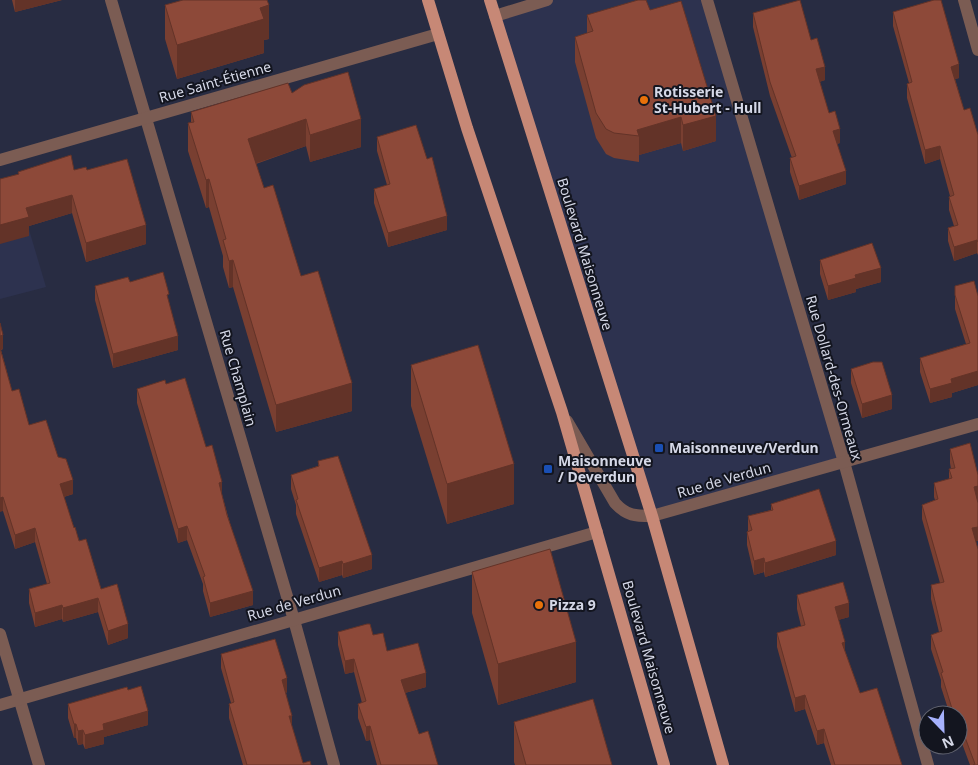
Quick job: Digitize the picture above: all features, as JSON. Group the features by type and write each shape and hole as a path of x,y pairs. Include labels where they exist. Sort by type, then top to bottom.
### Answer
{"main road":[{"name":"Boulevard Maisonneuve","path":"428,0 562,412 664,765"},
{"name":"Boulevard Maisonneuve","path":"490,0 652,516 723,765"}],"street":[{"name":"Rue Champlain","path":"111,0 294,620 334,765"},
{"path":"495,16 547,0"},
{"name":"Rue Dollard-des-Ormeaux","path":"708,0 844,462 928,765"},
{"path":"964,0 978,50"},
{"name":"Rue Saint-Étienne","path":"0,160 438,34"},
{"name":"Boulevard Maisonneuve","path":"562,412 615,503 623,512 632,516 652,516"},
{"name":"Rue de Verdun","path":"652,516 978,424"},
{"name":"Rue de Verdun","path":"0,705 598,532"},
{"path":"0,634 39,765"}],"shaded area":[{"path":"547,0 708,0 844,462 652,516 495,16"},
{"path":"14,179 46,287 0,299 0,182"}],"building":[{"path":"183,0 267,0 269,5 260,8 264,19 177,45 165,5"},
{"name":"Rotisserie St-Hubert - Hull","path":"638,0 646,0 650,10 681,1 716,116 683,125 681,117 637,130 639,136 614,133 606,129 596,113 575,37 593,31 587,15"},
{"path":"800,0 811,40 817,38 825,67 816,69 829,113 835,111 840,129 833,131 846,171 799,186 790,158 796,156 770,82 753,13"},
{"path":"934,0 941,0 959,64 951,67 964,110 970,108 978,135 978,242 977,240 954,247 948,228 958,225 949,197 954,195 940,146 925,150 907,84 912,82 893,12"},
{"path":"348,72 361,119 310,135 306,119 248,139 264,188 273,185 301,276 318,271 352,383 276,405 233,260 229,261 223,240 226,239 209,179 206,180 188,123 194,122 191,112 288,83 292,93 304,85"},
{"path":"416,125 427,159 432,157 447,216 388,233 374,189 390,184 377,137"},
{"path":"71,155 74,170 86,167 87,170 127,159 146,225 86,243 72,195 26,208 29,217 0,225 0,179"},
{"path":"872,243 881,268 855,275 856,278 828,286 820,260"},
{"path":"163,272 178,336 113,354 95,286 128,277 130,282"},
{"path":"974,281 978,296 978,371 951,379 952,383 930,389 920,358 970,343 955,295 955,286"},
{"path":"0,323 3,335 0,336"},
{"path":"478,345 514,464 447,484 411,365"},
{"path":"0,348 12,391 19,389 29,425 46,420 58,457 66,459 73,480 60,484 74,528 79,541 86,539 101,589 117,584 128,624 108,631 98,598 63,608 62,605 35,613 29,589 50,583 35,528 15,535 3,497 0,498"},
{"path":"873,362 882,362 892,395 862,404 851,369"},
{"path":"185,378 206,447 212,445 222,482 219,483 227,515 253,591 210,603 203,577 205,576 187,526 178,529 137,389 165,380 166,384"},
{"path":"970,443 978,475 978,486 974,487 978,503 978,527 972,528 978,549 978,765 973,765 975,764 968,745 968,705 951,705 931,635 942,631 931,585 944,582 922,505 938,499 934,483 952,478 949,469 955,468 950,449"},
{"path":"338,456 372,555 343,564 342,561 319,568 296,500 298,499 291,475 319,466 318,461"},
{"path":"819,489 836,541 765,563 764,558 754,561 747,532 752,530 748,516 773,510 771,504"},
{"path":"550,549 576,642 498,664 472,572"},
{"path":"843,582 849,603 835,607 845,642 842,643 860,693 877,688 902,765 835,765 824,729 817,731 805,695 795,698 777,633 805,625 797,595"},
{"path":"370,624 373,635 383,633 387,651 418,643 426,673 401,680 419,734 428,731 438,765 381,765 370,726 366,727 358,704 366,701 354,659 345,661 338,632"},
{"path":"275,639 287,678 282,680 292,716 289,716 303,763 310,761 311,765 247,765 229,704 234,702 221,654"},
{"path":"141,686 148,711 103,724 104,730 85,735 83,730 78,731 68,704 127,687 128,690"},
{"path":"593,699 612,765 526,765 514,722"}],"place":[{"name":"Rotisserie St-Hubert - Hull","path":"644,100"},
{"name":"Maisonneuve/Verdun","path":"659,448"},
{"name":"Maisonneuve / Deverdun","path":"548,469"},
{"name":"Pizza 9","path":"539,605"}]}
